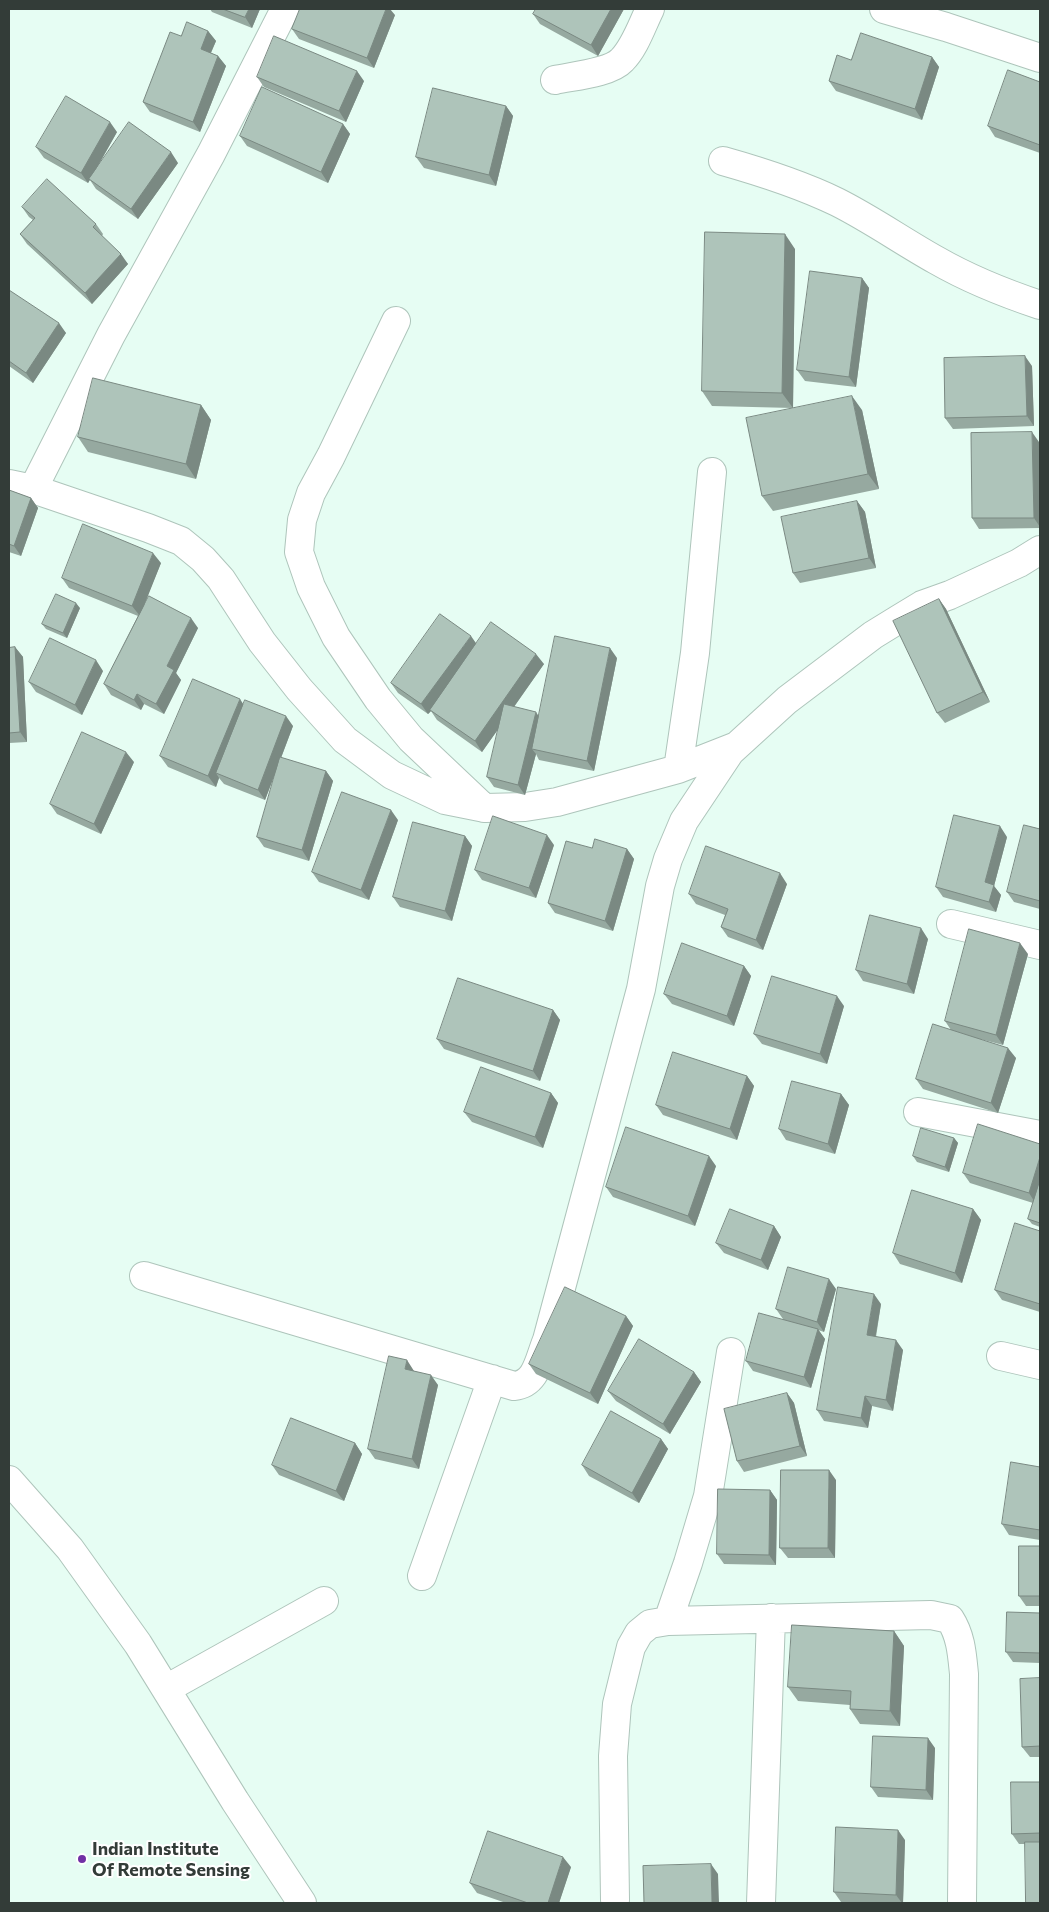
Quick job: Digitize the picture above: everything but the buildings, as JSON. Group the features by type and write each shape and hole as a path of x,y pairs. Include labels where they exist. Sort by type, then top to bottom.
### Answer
{"street":[{"path":"285,9 211,154 111,336 21,486 148,528 181,541 203,559 221,579 262,642 299,689 345,740 392,775 445,800 484,808 557,802 678,769 735,746"},
{"path":"555,80 601,70 622,61 629,52 650,9"},
{"path":"884,9 1040,58"},
{"path":"723,161 786,180 837,202 966,276 996,290 1040,306"},
{"path":"396,321 331,456 311,493 302,520 299,552 312,587 336,637 378,699 411,739 484,808"},
{"path":"678,769 695,653 712,472"},
{"path":"144,1276 514,1386 523,1385 530,1381 547,1340 641,989 660,886 668,859 684,821 713,775 735,746 787,700 873,635 922,605 982,582 1040,550"},
{"path":"951,924 1040,945"},
{"path":"918,1112 1040,1135"},
{"path":"668,1620 688,1563 708,1496 731,1352"},
{"path":"1002,1356 1040,1365"},
{"path":"422,1576 492,1379"},
{"path":"9,1480 70,1549 138,1644 235,1801 302,1903"},
{"path":"166,1689 324,1601"},
{"path":"615,1900 612,1756 617,1704 631,1647 639,1633 650,1624 668,1620 931,1615 950,1619 957,1629 961,1646 964,1674 962,1903"},
{"path":"762,1903 771,1618"}],"place":[{"name":"Indian Institute Of Remote Sensing","path":"82,1859"}]}
